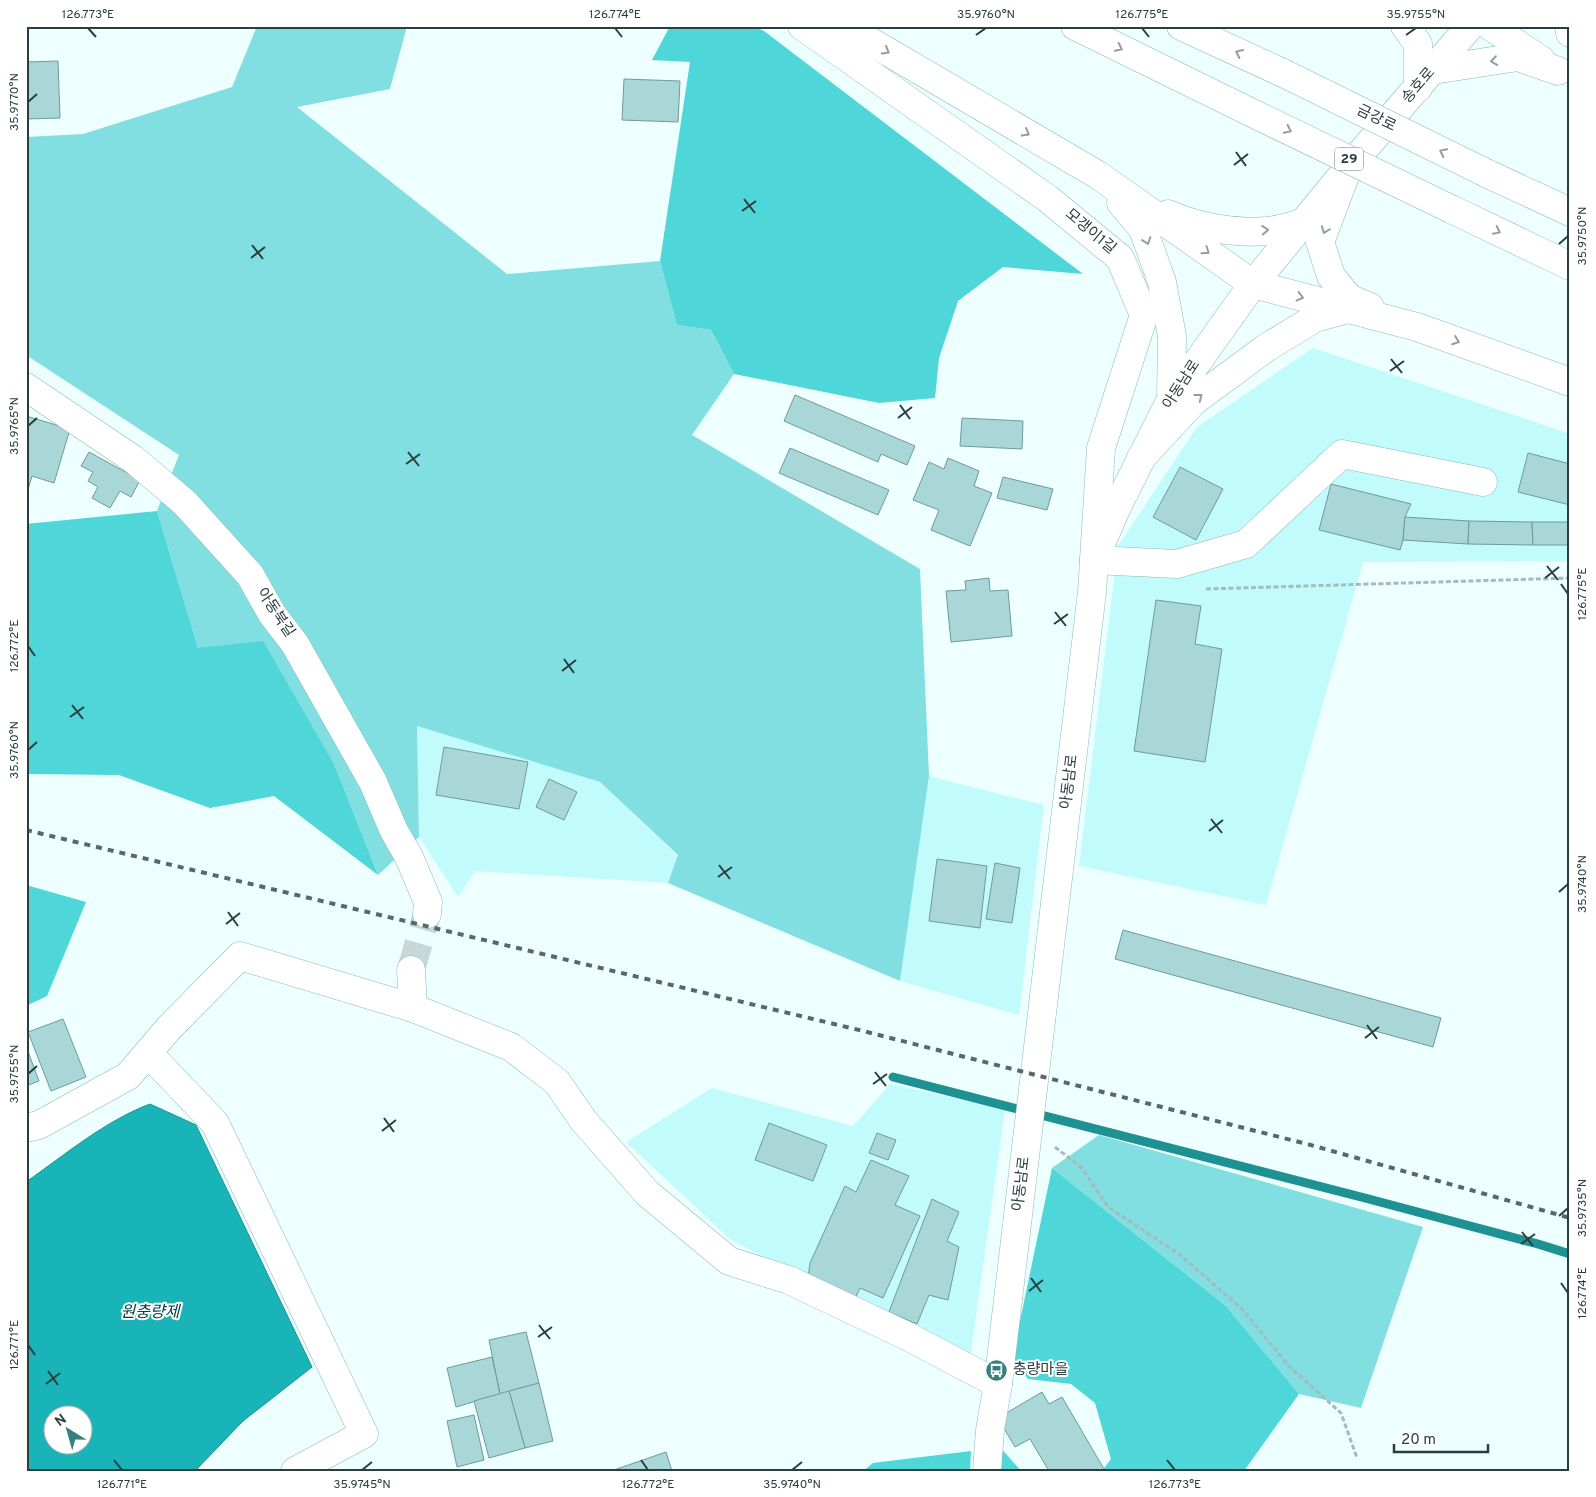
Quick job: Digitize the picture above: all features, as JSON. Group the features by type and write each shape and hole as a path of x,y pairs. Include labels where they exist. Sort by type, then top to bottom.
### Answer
{"main road":[{"name":"모갱이1길","path":"802,26 1047,198 1120,258 1144,315 1101,448 1094,560"},
{"path":"844,26 1098,175 1253,284 1417,327"},
{"name":"29","path":"1075,26 1570,266"},
{"name":"금강로","path":"1181,26 1283,73 1486,173 1570,212"},
{"path":"1404,26 1418,44 1426,79 1518,57 1564,75"},
{"name":"송호로","path":"1348,168 1470,26"},
{"path":"1490,26 1564,75"},
{"path":"1569,26 1570,32"},
{"name":"아동남로","path":"987,1471 990,1430 998,1384 1030,1117 1092,592 1094,560 1116,509 1171,399 1253,284 1348,168"},
{"path":"1348,168 1320,242 1331,276 1349,298 1417,327 1570,382"},
{"path":"1098,175 1143,229 1162,282 1172,336 1171,399"},
{"path":"1134,200 1186,222 1226,230 1268,231 1305,222"},
{"path":"1141,458 1194,401 1266,348 1315,318 1349,309"},
{"name":"아동북길","path":"26,387 133,459 163,484 185,503 250,575 272,614 296,644 373,782 428,902 427,914"},
{"path":"1094,560 1177,564 1246,544 1342,454 1483,482"},
{"path":"26,1128 39,1124 128,1076 169,1028 240,956 413,1008 511,1047 557,1082 583,1120 647,1194 729,1261 789,1280 910,1338 998,1384"},
{"path":"411,970 413,1008"},
{"path":"148,1053 214,1123 364,1434 295,1471"}],"path":[{"path":"1202,589 1570,578"},
{"path":"1030,1117 1082,1168 1108,1207 1179,1254 1240,1307 1289,1366 1341,1413 1357,1458"}],"shaded area":[{"path":"257,26 407,26 390,89 297,107 507,274 660,261 677,325 711,330 734,374 692,435 920,569 929,776 900,981 668,883 678,855 600,782 417,726 419,837 378,875 335,766 198,648 157,511 179,455 26,355 26,137 83,134 232,87"},
{"path":"670,26 753,26 764,31 1083,274 1003,267 958,301 939,358 935,398 879,403 734,374 711,330 677,325 660,261 690,62 652,60"},
{"path":"1313,348 1570,434 1570,561 1363,562 1266,905 1079,866 1118,546 1197,427"},
{"path":"157,511 198,648 263,641 335,766 378,875 274,796 210,808 119,775 26,774 26,524"},
{"path":"417,726 600,782 678,856 668,883 475,871 458,897 419,837"},
{"path":"929,776 1044,805 1019,1015 900,981"},
{"path":"26,885 86,902 47,996 26,1006"},
{"path":"890,1084 1005,1109 970,1359 731,1240 626,1142 712,1088 853,1126"},
{"path":"1099,1135 1423,1227 1361,1408 1299,1394 1226,1306 1052,1168"},
{"path":"1052,1168 1226,1306 1299,1394 1244,1471 1102,1471 1111,1459 1095,1403 1071,1384 1028,1379 1012,1359"},
{"path":"999,1446 1021,1471 998,1471"},
{"path":"971,1451 970,1471 863,1471 873,1463"}],"water":[{"name":"원충량제","path":"150,1104 196,1125 312,1367 243,1421 195,1471 30,1471 26,1463 26,1182 117,1119"}],"building":[{"path":"58,61 60,118 26,119 26,62"},
{"path":"624,79 680,81 678,122 622,120"},
{"path":"795,395 915,446 907,465 881,454 878,462 784,421"},
{"path":"26,416 70,429 54,483 32,476 27,493"},
{"path":"962,418 1023,421 1022,449 960,446"},
{"path":"790,448 889,490 878,515 779,473"},
{"path":"89,452 140,480 131,497 120,491 110,508 92,498 98,487 88,481 93,472 81,466"},
{"path":"1528,453 1570,464 1570,505 1518,492"},
{"path":"948,458 979,471 974,486 992,493 970,546 931,530 939,510 913,500 929,462 944,469"},
{"path":"1180,467 1223,489 1196,540 1153,517"},
{"path":"1003,477 1053,489 1047,510 997,498"},
{"path":"1331,484 1411,504 1405,517 1400,550 1319,530"},
{"path":"1405,517 1469,521 1468,544 1403,540"},
{"path":"1469,521 1532,522 1533,545 1468,544"},
{"path":"1532,522 1570,522 1570,545 1533,545"},
{"path":"989,578 990,591 1008,590 1012,636 951,642 946,591 966,590 965,581"},
{"path":"1156,600 1201,606 1195,644 1222,649 1205,762 1134,751"},
{"path":"444,747 528,762 519,809 436,795"},
{"path":"549,779 577,792 564,820 536,807"},
{"path":"937,859 987,866 980,928 929,921"},
{"path":"995,863 1020,868 1012,923 986,919"},
{"path":"1123,930 1441,1018 1433,1047 1115,959"},
{"path":"63,1019 86,1077 51,1091 28,1032"},
{"path":"26,1046 39,1081 26,1086"},
{"path":"769,1123 827,1145 813,1181 755,1160"},
{"path":"877,1133 896,1140 888,1160 869,1153"},
{"path":"871,1160 909,1176 895,1205 920,1216 883,1298 860,1288 855,1299 808,1278 810,1263 845,1186 856,1192"},
{"path":"932,1199 959,1212 947,1241 959,1247 948,1300 929,1295 917,1324 889,1312"},
{"path":"526,1332 539,1383 500,1394 489,1340"},
{"path":"492,1357 500,1394 456,1407 447,1368"},
{"path":"539,1383 553,1441 525,1448 509,1391"},
{"path":"509,1391 525,1448 489,1458 474,1401"},
{"path":"1042,1392 1049,1404 1062,1397 1104,1469 1101,1471 1049,1471 1030,1439 1015,1447 998,1418"},
{"path":"474,1415 484,1460 457,1467 447,1421"},
{"path":"666,1452 672,1471 611,1471"}],"waterway":[{"path":"893,1077 1365,1198 1570,1254"}],"tunnel":[{"path":"411,970 427,914"}],"railway":[{"path":"26,830 859,1030 1307,1144 1570,1218"}],"place":[{"name":"충량마을","path":"997,1370"}]}
